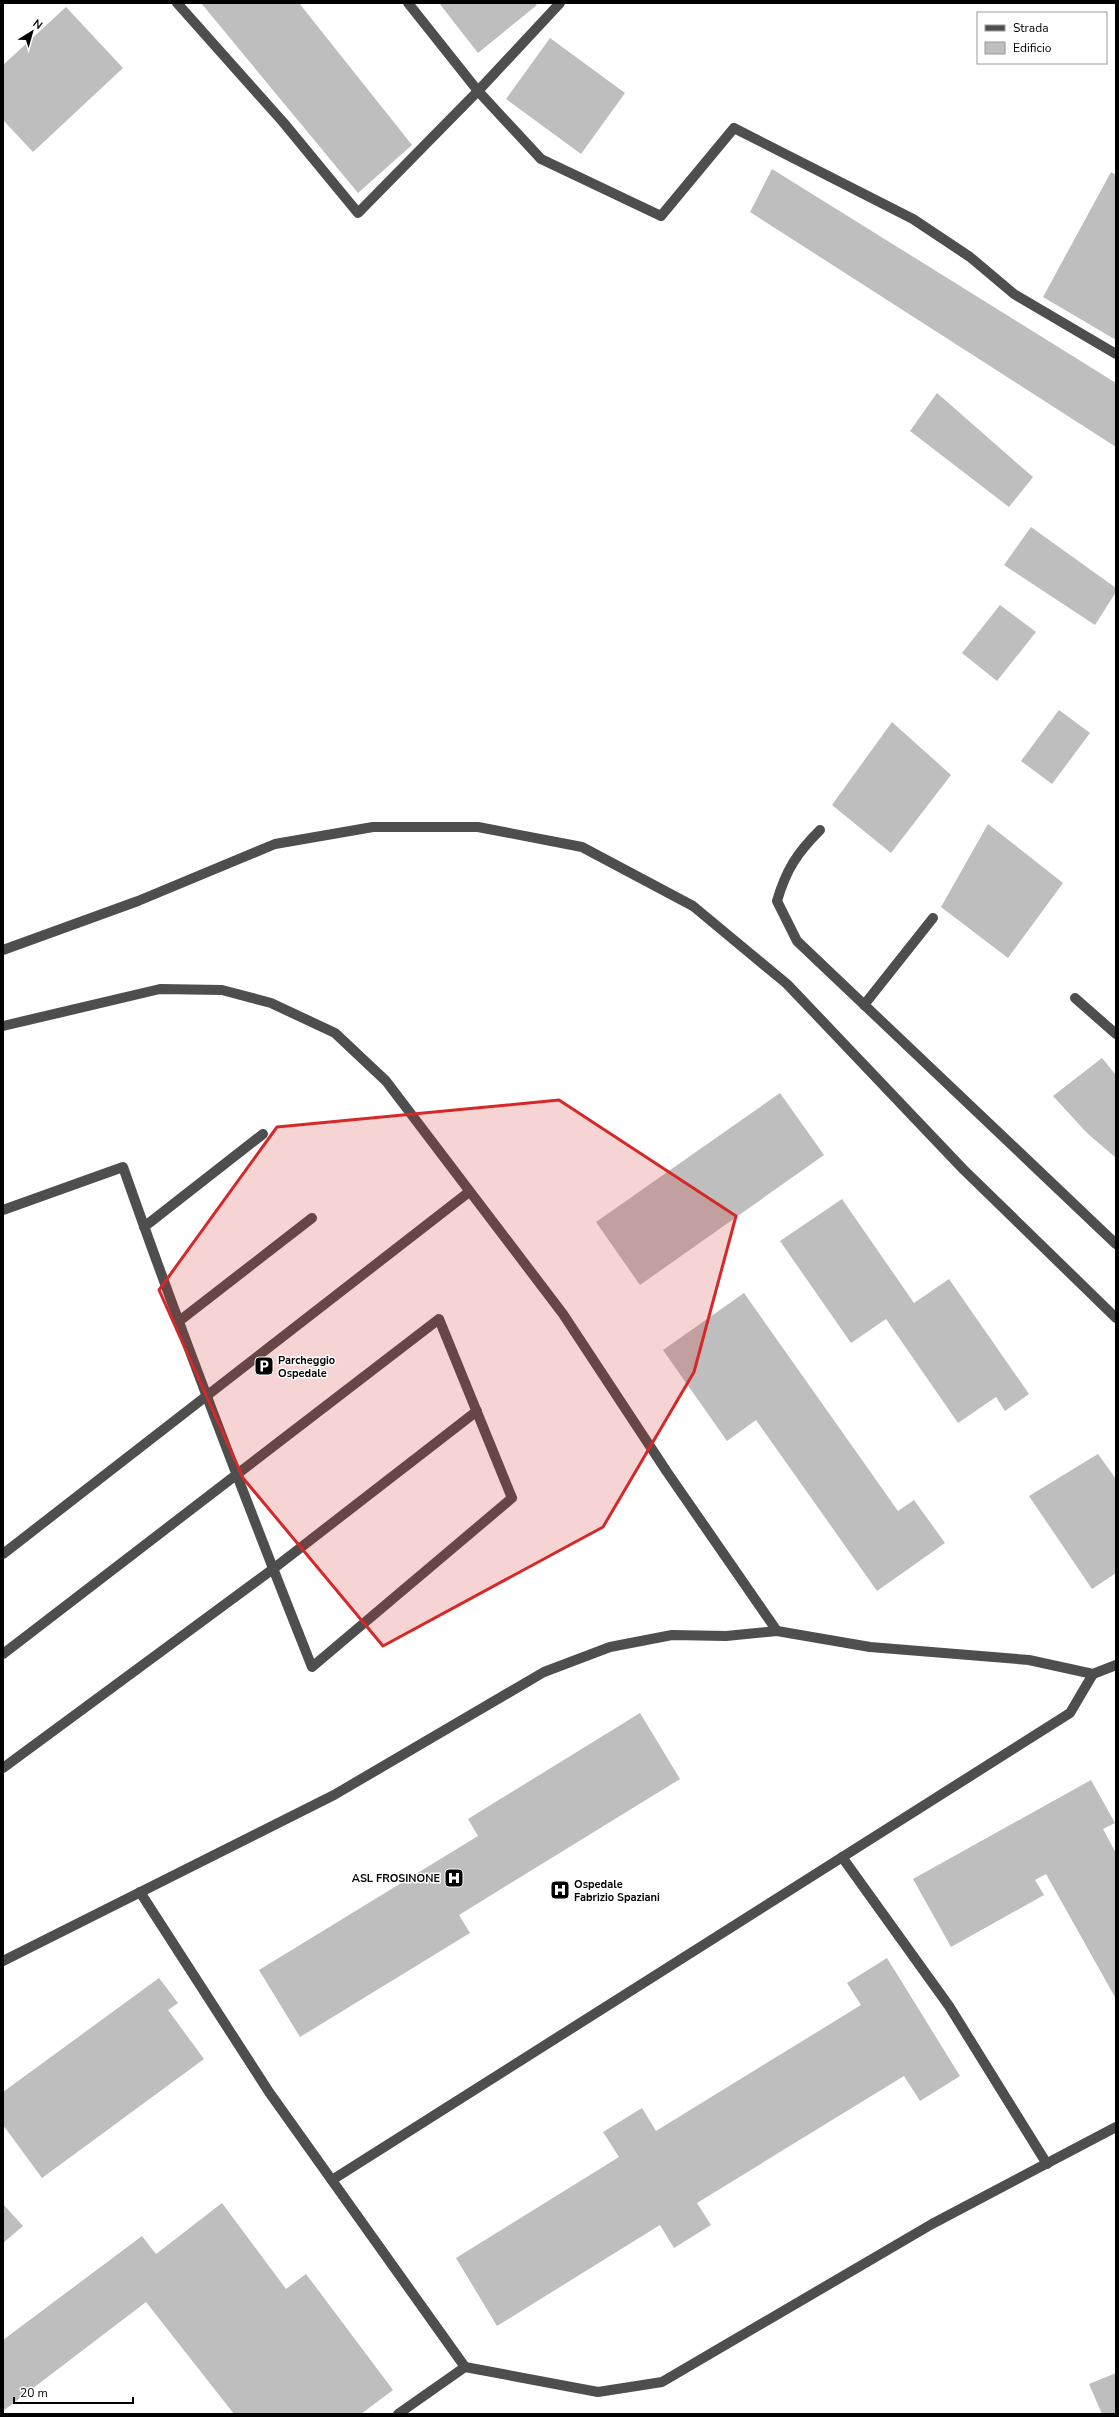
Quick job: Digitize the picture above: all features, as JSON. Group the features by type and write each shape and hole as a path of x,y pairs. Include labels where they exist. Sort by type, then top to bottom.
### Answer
{"street":[{"path":"177,3 283,122 358,213 478,91 560,3"},
{"path":"408,3 478,91 541,159 661,216 734,128 913,219 970,257 1014,294 1116,354"},
{"path":"3,950 138,901 275,844 373,826 478,827 582,847 693,906 787,984 963,1169 1116,1318"},
{"path":"820,830 801,849 785,875 777,901 797,941 1116,1244"},
{"path":"864,1005 933,918"},
{"path":"3,1026 160,988 222,990 271,1003 335,1034 386,1082 563,1314 666,1472 777,1631"},
{"path":"1075,998 1116,1034"},
{"path":"144,1228 262,1134"},
{"path":"3,1210 123,1167 205,1396 236,1476 312,1667 512,1498 439,1319 236,1476 3,1654"},
{"path":"3,1554 469,1192"},
{"path":"178,1322 312,1218"},
{"path":"3,1768 273,1568 477,1411"},
{"path":"3,1960 334,1795 544,1672 610,1647 672,1635 726,1636 777,1631 870,1647 1029,1660 1093,1674 1116,1665"},
{"path":"332,2180 1070,1713 1093,1674"},
{"path":"842,1857 949,2006 1047,2164"},
{"path":"140,1892 269,2092 465,2367 598,2392 662,2382 932,2224 1116,2127"},
{"path":"398,2414 465,2367"}],"highlighted area":[{"path":"559,1100 736,1216 694,1372 603,1527 383,1646 243,1478 159,1290 277,1127"}],"building":[{"path":"201,3 299,3 412,145 358,193"},
{"path":"439,3 535,3 537,5 478,53"},
{"path":"66,7 123,68 33,152 3,120 3,65"},
{"path":"550,38 625,93 581,154 506,99"},
{"path":"772,169 1116,383 1116,447 750,212"},
{"path":"1111,172 1116,175 1116,340 1043,297"},
{"path":"937,393 1033,477 1009,507 910,431"},
{"path":"1031,527 1116,588 1116,592 1095,625 1004,565"},
{"path":"1000,605 1036,632 997,681 962,653"},
{"path":"1059,710 1090,733 1052,784 1021,761"},
{"path":"892,722 951,775 891,853 832,805"},
{"path":"988,824 1063,883 1008,958 941,907"},
{"path":"1102,1058 1116,1075 1116,1158 1087,1133 1053,1096"},
{"path":"780,1093 824,1155 640,1285 596,1222"},
{"path":"842,1199 914,1303 949,1279 1029,1394 1005,1411 996,1397 958,1423 886,1319 851,1343 780,1241"},
{"path":"744,1293 898,1511 914,1500 945,1543 877,1591 756,1420 727,1441 663,1350"},
{"path":"1098,1454 1116,1479 1116,1573 1092,1589 1029,1496"},
{"path":"640,1713 680,1779 459,1915 470,1933 300,2037 259,1970 478,1836 468,1819"},
{"path":"1091,1780 1115,1823 1103,1829 1116,1853 1116,1999 1046,1874 1035,1880 1044,1895 951,1947 913,1879"},
{"path":"887,1958 960,2076 920,2101 904,2076 697,2203 711,2225 674,2248 660,2225 497,2326 456,2258 619,2157 603,2132 642,2108 656,2131 861,2005 847,1983"},
{"path":"159,1978 178,2003 168,2010 204,2059 42,2178 3,2125 3,2092"},
{"path":"222,2203 286,2289 306,2274 393,2390 361,2414 234,2414 146,2302 3,2411 3,2340 142,2236 156,2254"},
{"path":"3,2204 23,2226 3,2243"},
{"path":"1116,2373 1116,2414 1102,2414 1089,2384"}],"place":[{"name":"Parcheggio Ospedale","path":"264,1366"},
{"name":"ASL FROSINONE","path":"454,1878"},
{"name":"Ospedale Fabrizio Spaziani","path":"560,1890"}]}
